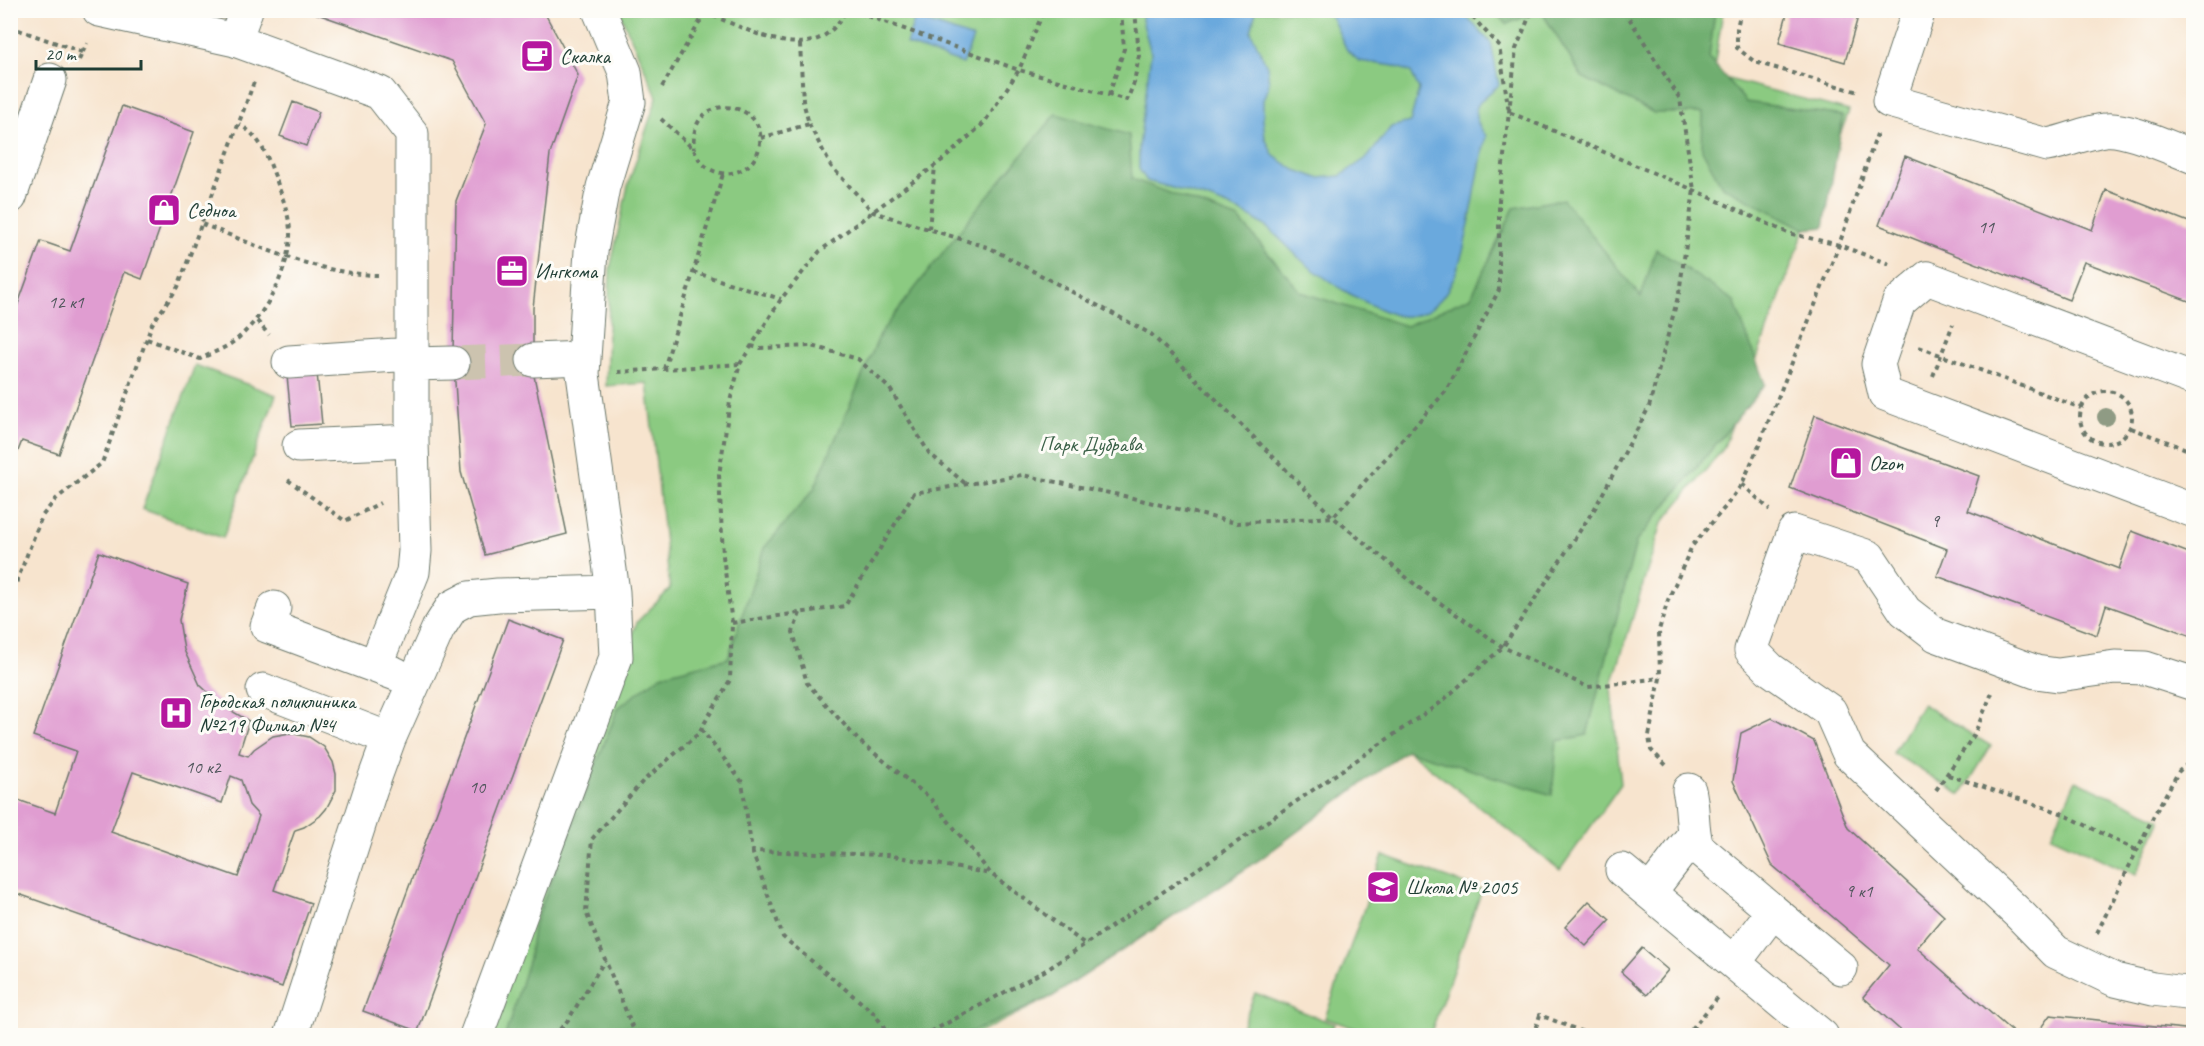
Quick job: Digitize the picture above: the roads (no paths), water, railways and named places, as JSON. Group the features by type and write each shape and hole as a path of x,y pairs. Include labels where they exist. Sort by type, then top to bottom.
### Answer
{"lane":[{"path":"476,1035 616,657 613,592 583,366 591,251 601,198 629,102 625,72 599,10"},
{"path":"1918,10 1889,100 2047,145 2105,130 2120,130 2193,157"},
{"path":"99,11 240,25 266,50 380,93 412,134 412,441 415,551 413,572 375,666"},
{"path":"10,196 50,80"},
{"path":"2193,379 1927,278 1899,302 1878,364 1886,394 2193,511"},
{"path":"289,362 412,359 453,363"},
{"path":"533,360 583,366"},
{"path":"299,446 412,441"},
{"path":"2193,684 2145,668 2115,667 2058,675 2036,672 1936,635 1905,612 1869,557 1794,532 1751,650 1770,669 1830,711 1849,754 2056,952 2115,980 2153,989 2193,994"},
{"path":"291,1035 389,739 438,628 452,607 469,598 498,595 613,592"},
{"path":"274,608 267,626 415,681"},
{"path":"263,690 389,739"},
{"path":"1689,790 1693,806 1693,836 1697,847 1841,968"},
{"path":"1650,892 1693,836"},
{"path":"1622,870 1822,1035"},
{"path":"1738,966 1773,911"}],"water":[{"path":"1143,11 1256,11 1251,32 1267,66 1269,84 1263,100 1265,138 1274,156 1295,170 1318,178 1340,176 1368,157 1391,127 1410,122 1419,89 1411,72 1394,66 1359,61 1347,50 1332,18 1325,11 1461,11 1491,43 1499,85 1480,102 1477,108 1476,120 1486,136 1466,238 1455,276 1446,292 1434,306 1420,314 1401,316 1381,309 1343,290 1319,274 1268,228 1249,216 1206,198 1147,181 1139,169 1139,147 1151,53 1142,20"},
{"path":"915,18 973,38 963,64 906,44"}],"tunnel":[{"path":"453,363 533,360"}],"place":[{"name":"Скалка","path":"537,56"},
{"name":"Седноа","path":"164,210"},
{"name":"Ингкома","path":"512,271"},
{"name":"Ozon","path":"1846,463"},
{"name":"Городская поликлиника №219 Филиал №4","path":"176,713"},
{"name":"Школа № 2005","path":"1383,887"}],"park label":[{"name":"Парк Дубрава","path":"1091,444"}]}
